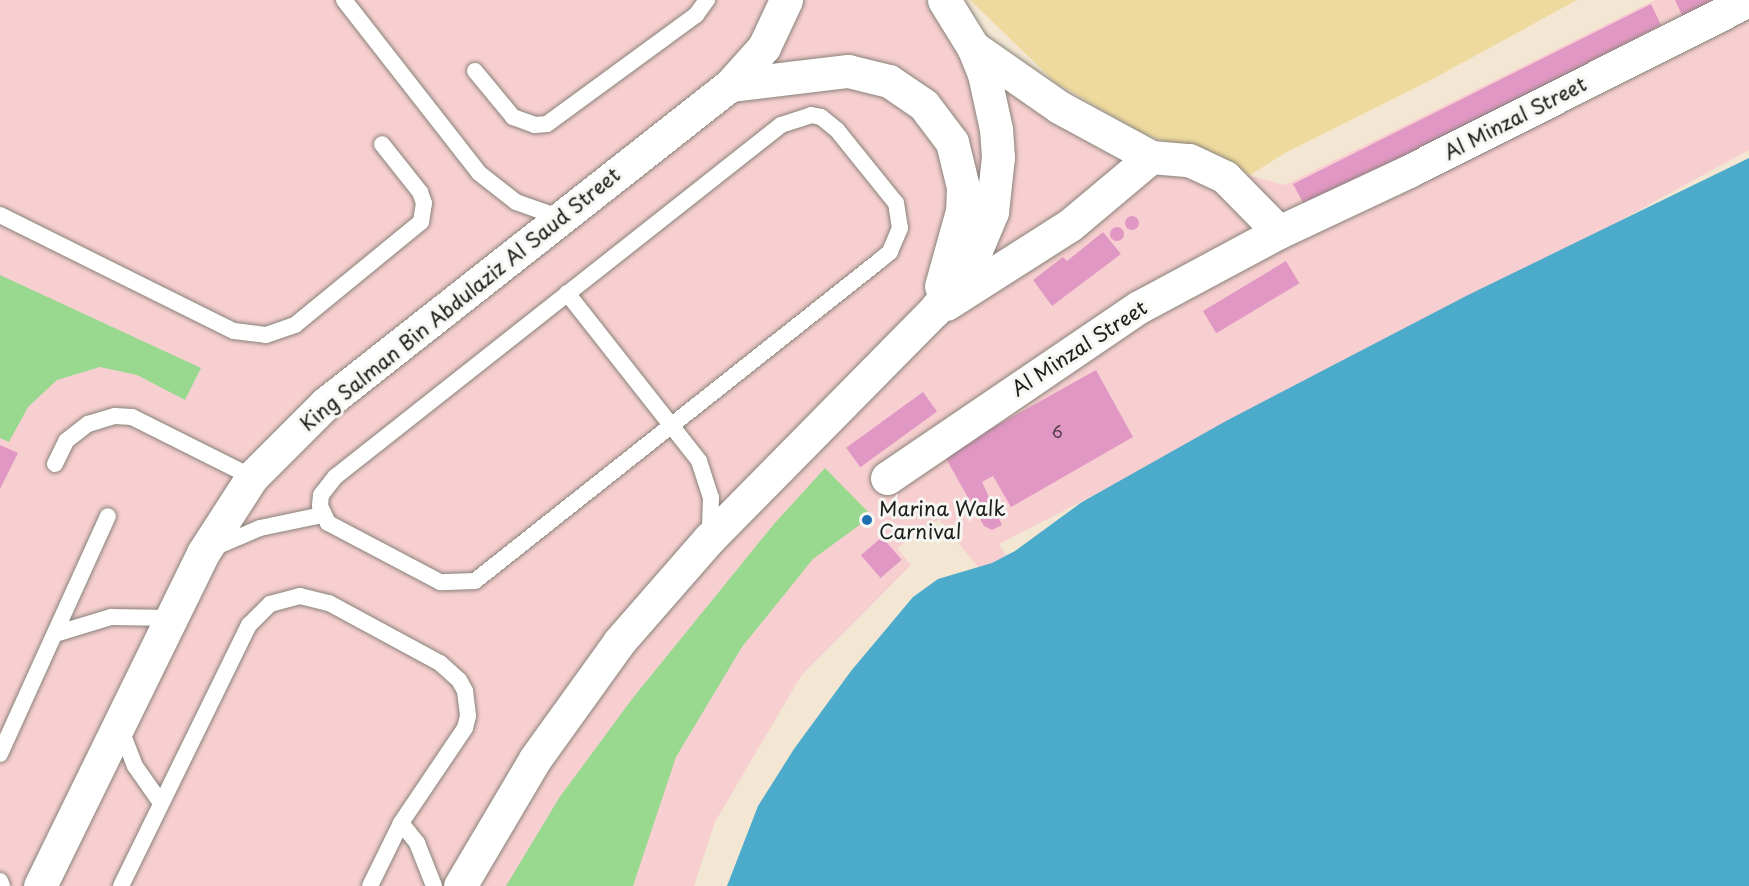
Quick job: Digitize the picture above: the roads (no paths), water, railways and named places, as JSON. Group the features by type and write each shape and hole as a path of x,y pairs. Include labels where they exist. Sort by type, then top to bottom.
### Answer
{"street":[{"name":"King Salman Bin Abdulaziz Al Saud Street","path":"40,886 203,553 252,477 326,403 730,85 764,47 786,0"},
{"path":"460,886 498,818 574,702 640,617 709,539 934,311 971,262 984,235 996,184 998,157 992,101 973,47 944,0"},
{"name":"Al Minzal Street","path":"887,478 1139,307 1279,232 1409,171 1749,0"},
{"path":"973,47 1059,107 1151,157 1189,160 1225,177 1279,232"},
{"path":"730,85 848,71 889,81 924,105 952,142 963,187 962,211 934,311"},
{"path":"934,311 1061,231 1151,157"}],"lane":[{"path":"345,0 463,155 496,189 516,202 561,218"},
{"path":"475,71 513,117 535,125 548,124 687,22 707,0"},
{"path":"800,115 830,122 896,202 900,228 890,252 672,427 475,581 440,582 341,532 322,515 321,495 335,477 782,125 800,115"},
{"path":"0,215 234,331 266,335 295,325 421,222 424,202 420,192 382,144"},
{"path":"567,294 699,461 706,478 712,519 709,539"},
{"path":"55,464 66,441 88,424 115,416 132,417 252,477"},
{"path":"203,553 260,528 322,515"},
{"path":"0,754 108,516"},
{"path":"121,886 249,625 270,604 300,596 329,603 440,663 455,675 465,691 468,716 465,728 401,822 370,886"},
{"path":"55,634 111,617 171,618"},
{"path":"118,724 135,766 161,803"},
{"path":"401,822 417,843 434,886"},
{"path":"0,881 2,886"}],"water":[{"path":"1749,158 1749,886 727,886 758,806 794,749 851,671 913,597 938,579 992,563 1015,551 1082,502 1226,421 1468,295"}],"place":[{"name":"Marina Walk Carnival","path":"867,520"}]}
